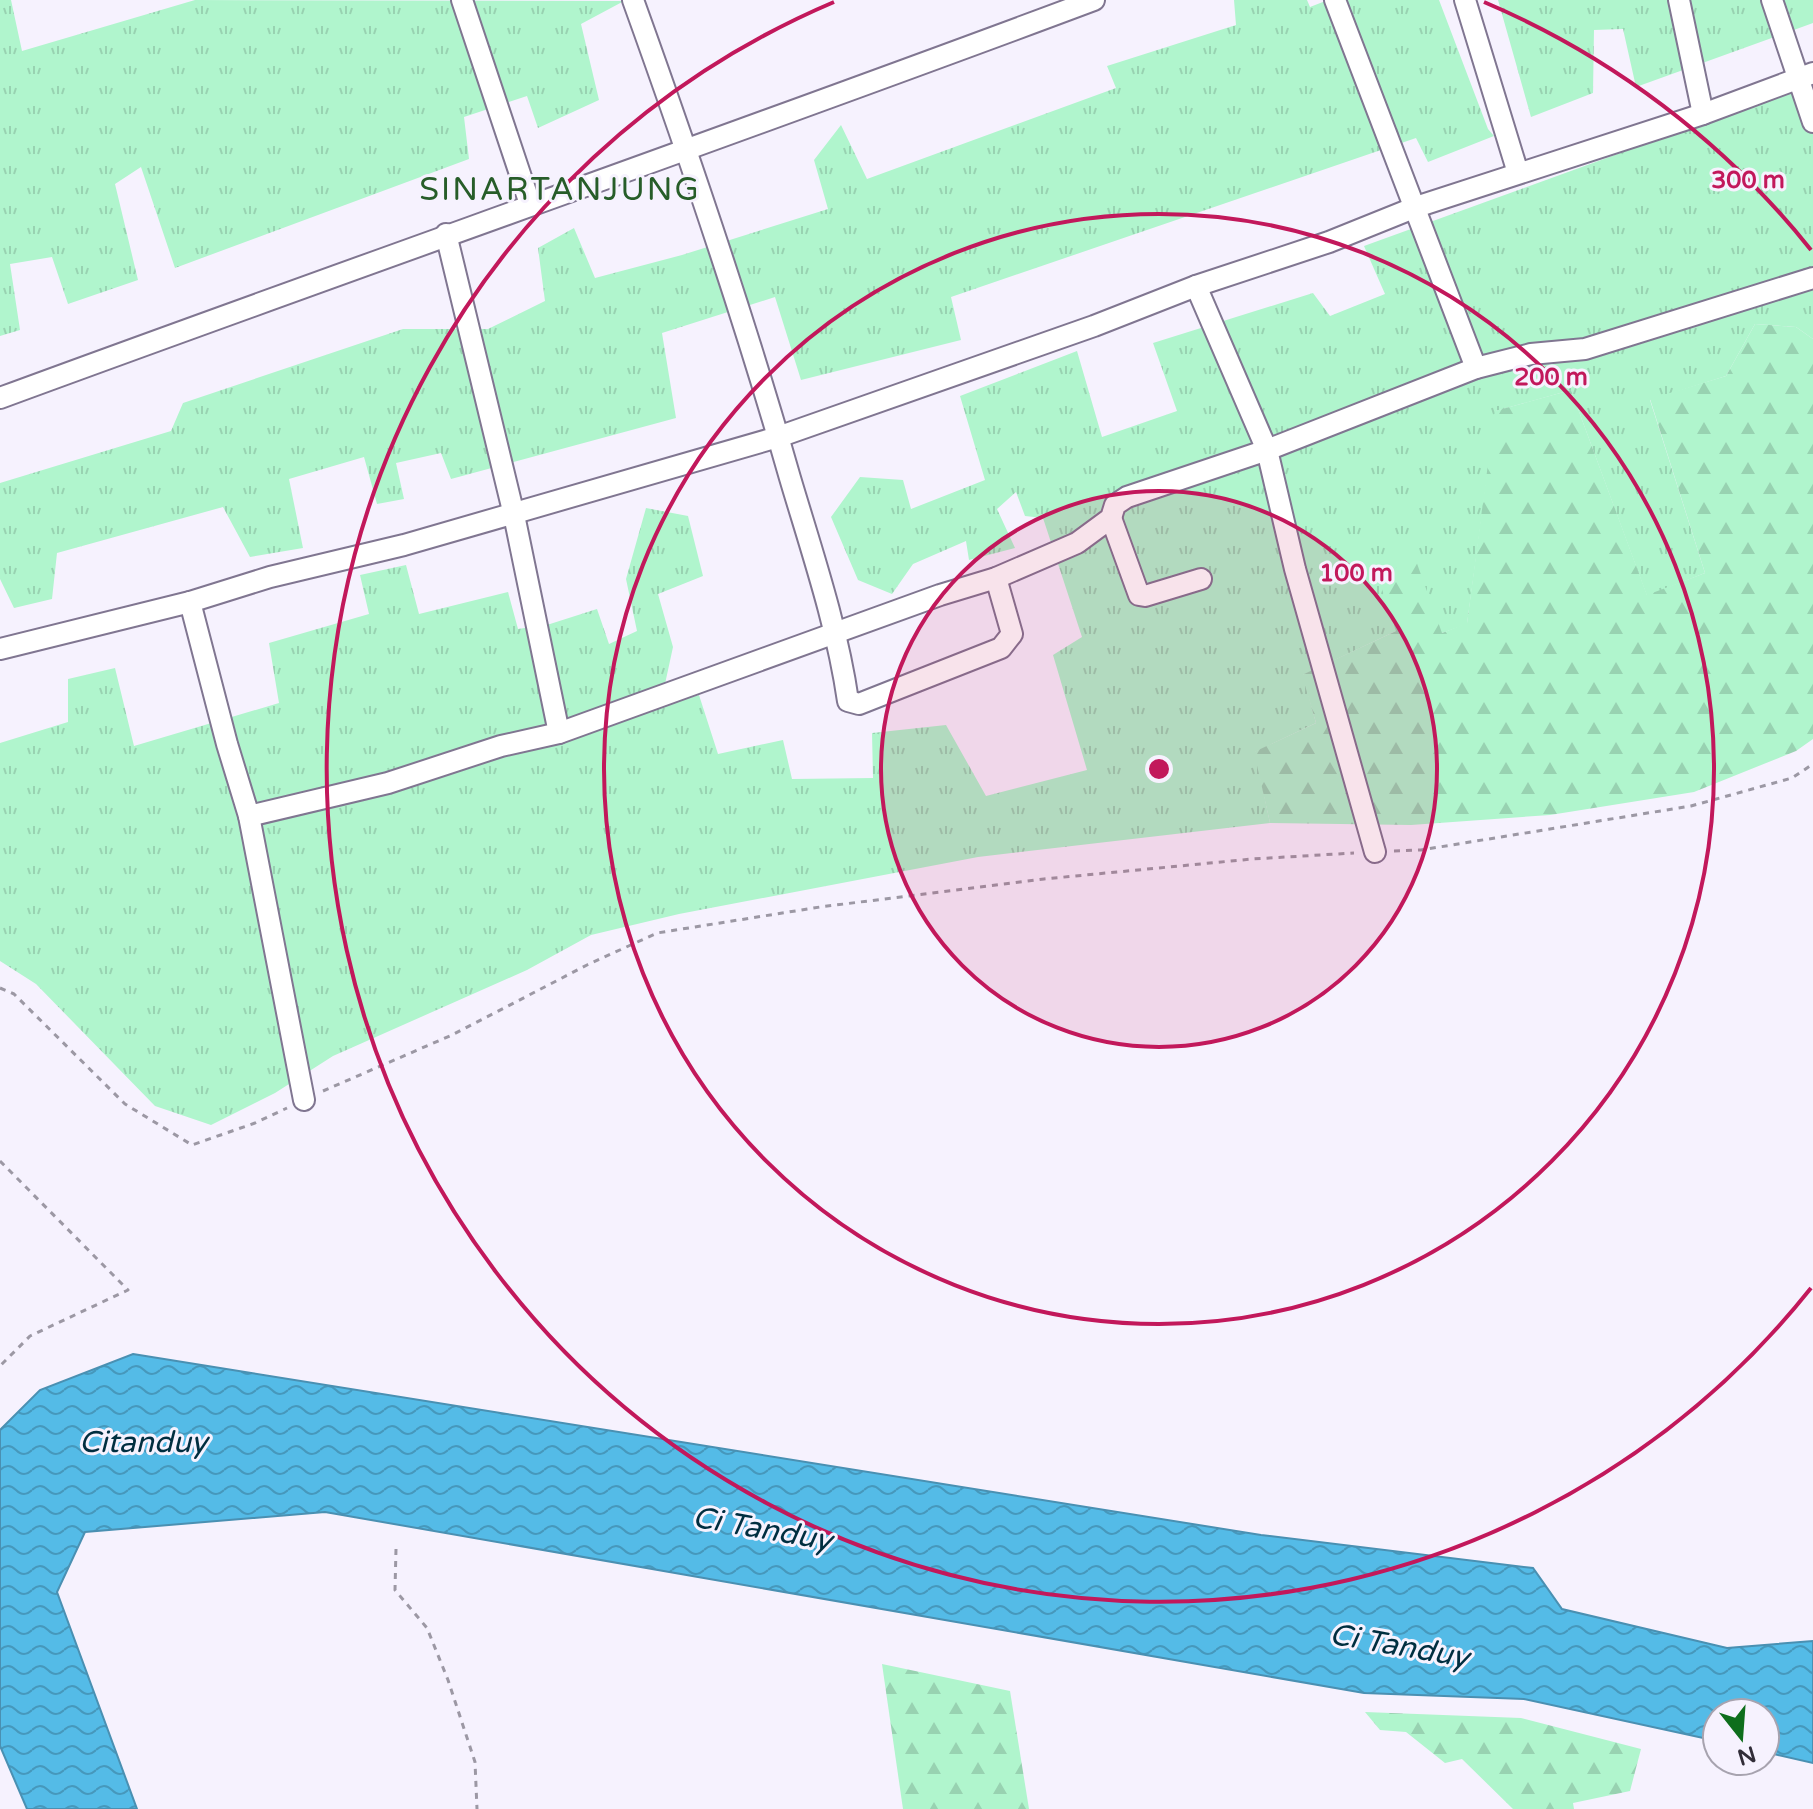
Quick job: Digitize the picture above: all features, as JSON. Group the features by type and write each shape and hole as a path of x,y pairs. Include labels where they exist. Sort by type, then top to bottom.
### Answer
{"street":[{"path":"462,0 530,204"},
{"path":"633,0 686,149 778,437 836,635 848,701 859,704 1001,648 1012,634 996,578"},
{"path":"0,398 446,234 794,112 1094,0"},
{"path":"1335,0 1476,368"},
{"path":"1465,0 1518,173"},
{"path":"1679,0 1703,114"},
{"path":"1772,0 1806,76 1813,122"},
{"path":"0,649 190,602 270,577 404,545 778,437 1094,326 1196,286 1329,242 1416,207 1703,114 1806,76"},
{"path":"446,234 514,515 559,733"},
{"path":"249,816 388,783 501,746 559,733 940,595 996,578 1077,543 1111,518 1115,505 1127,497 1267,450 1476,368 1531,354 1585,349 1813,278"},
{"path":"1196,286 1267,450 1295,569 1375,852"},
{"path":"1111,518 1139,595 1145,596 1201,579"},
{"path":"190,602 249,816 304,1100"}],"path":[{"path":"0,988 14,994 125,1104 192,1145 255,1123 452,1035 587,965 657,933 820,907 1044,879 1252,859 1421,850 1691,806 1792,778 1813,764"},
{"path":"0,1161 128,1290 30,1336 0,1366"},
{"path":"396,1549 395,1590 427,1628 448,1680 475,1762 477,1809"}],"green space":[{"path":"0,0 11,0 22,51 195,0 624,1 581,24 599,100 538,128 527,96 464,117 469,159 175,268 141,167 115,184 138,280 68,304 52,257 10,264 20,330 0,336"},
{"path":"1234,0 1307,0 1310,7 1328,0 1439,0 1488,129 1494,136 1428,162 1416,138 951,297 961,340 801,380 775,297 662,333 676,418 451,479 441,453 396,463 404,499 377,504 364,457 289,479 303,548 250,557 223,507 57,553 52,599 14,608 0,579 0,483 171,431 183,403 403,329 488,329 545,301 538,248 574,228 595,278 682,255 828,209 814,160 841,125 867,179 1116,88 1107,66 1236,25"},
{"path":"1498,0 1813,0 1813,23 1636,87 1623,29 1594,30 1593,93 1531,117"},
{"path":"1813,83 1813,339 1796,327 1755,324 1726,376 1650,400 1705,573 1647,596 1571,390 1496,411 1467,624 1442,633 1396,631 1303,675 1316,723 1255,752 1270,823 978,857 679,914 591,935 527,970 333,1056 275,1093 211,1125 155,1106 36,984 0,961 0,743 68,722 68,679 115,668 134,746 279,703 269,643 369,614 360,575 406,565 419,614 508,592 518,629 550,624 597,609 609,644 637,631 626,579 646,508 688,516 703,576 658,594 673,647 660,707 699,695 718,754 783,740 792,779 873,778 872,733 946,725 986,796 1087,770 1053,655 1082,637 1043,518 1025,516 1016,492 997,509 1015,548 969,560 966,541 913,564 892,594 858,580 831,517 860,477 903,480 911,509 985,480 960,396 1077,351 1102,437 1177,411 1153,343 1313,293 1330,316 1385,294 1364,246"},
{"path":"1755,324 1796,327 1813,339 1813,739 1796,751 1694,792 1550,815 1411,825 1270,823 1254,752 1316,723 1302,675 1396,631 1378,577 1415,558 1442,633 1467,623 1495,411 1571,390 1647,595 1705,573 1650,399 1726,376"},
{"path":"882,1664 1010,1691 1029,1809 903,1809"},
{"path":"1365,1712 1521,1718 1641,1749 1630,1791 1573,1803 1574,1809 1513,1809 1462,1759 1445,1763 1406,1732 1380,1730"}],"water":[{"name":"Citanduy","path":"133,1354 1261,1535 1533,1568 1562,1609 1727,1648 1813,1641 1813,1763 1781,1756 1781,1697 1701,1697 1701,1738 1524,1699 1364,1693 325,1512 85,1532 57,1592 137,1809 27,1809 0,1746 0,1430 40,1390"}],"district":[{"name":"SINARTANJUNG","path":"560,190"}],"water label":[{"name":"Ci Tanduy","path":"762,1529"},
{"name":"Ci Tanduy","path":"1399,1646"}]}
